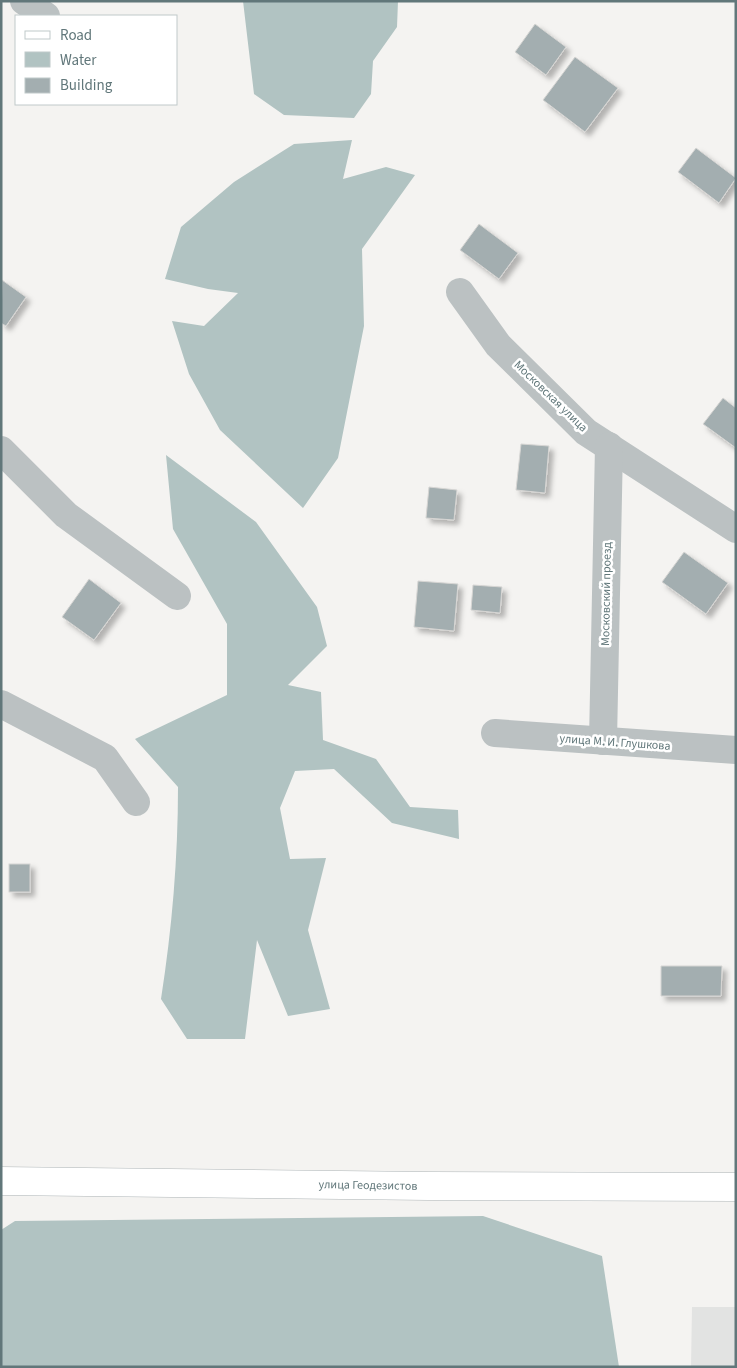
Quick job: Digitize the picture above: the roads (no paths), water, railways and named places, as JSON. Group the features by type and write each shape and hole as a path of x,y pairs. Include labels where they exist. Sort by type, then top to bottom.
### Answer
{"main road":[{"name":"улица Геодезистов","path":"1,1182 736,1187"}],"street":[{"path":"24,1 45,15"},
{"name":"Московская улица","path":"460,292 498,345 586,432 736,529"},
{"name":"Московский проезд","path":"604,741 609,446"},
{"path":"1,450 66,515 177,596"},
{"path":"1,704 105,758 136,802"},
{"name":"улица М. И. Глушкова","path":"495,733 736,750"}],"water":[{"path":"243,1 398,1 397,27 373,61 371,94 354,118 284,115 254,94"},
{"path":"352,140 343,179 386,167 415,175 362,249 364,326 338,458 303,508 220,430 189,374 172,321 204,326 238,293 208,289 165,279 181,227 234,182 294,144"},
{"path":"166,455 256,522 317,607 327,646 288,685 321,692 323,740 376,759 410,807 458,810 459,839 392,823 334,769 295,771 280,808 290,859 326,858 308,930 330,1009 288,1016 257,940 245,1039 187,1039 161,999 174,893 178,787 135,739 227,695 227,624 173,529"},
{"path":"483,1216 602,1256 619,1367 1,1367 1,1230 15,1221"}]}
